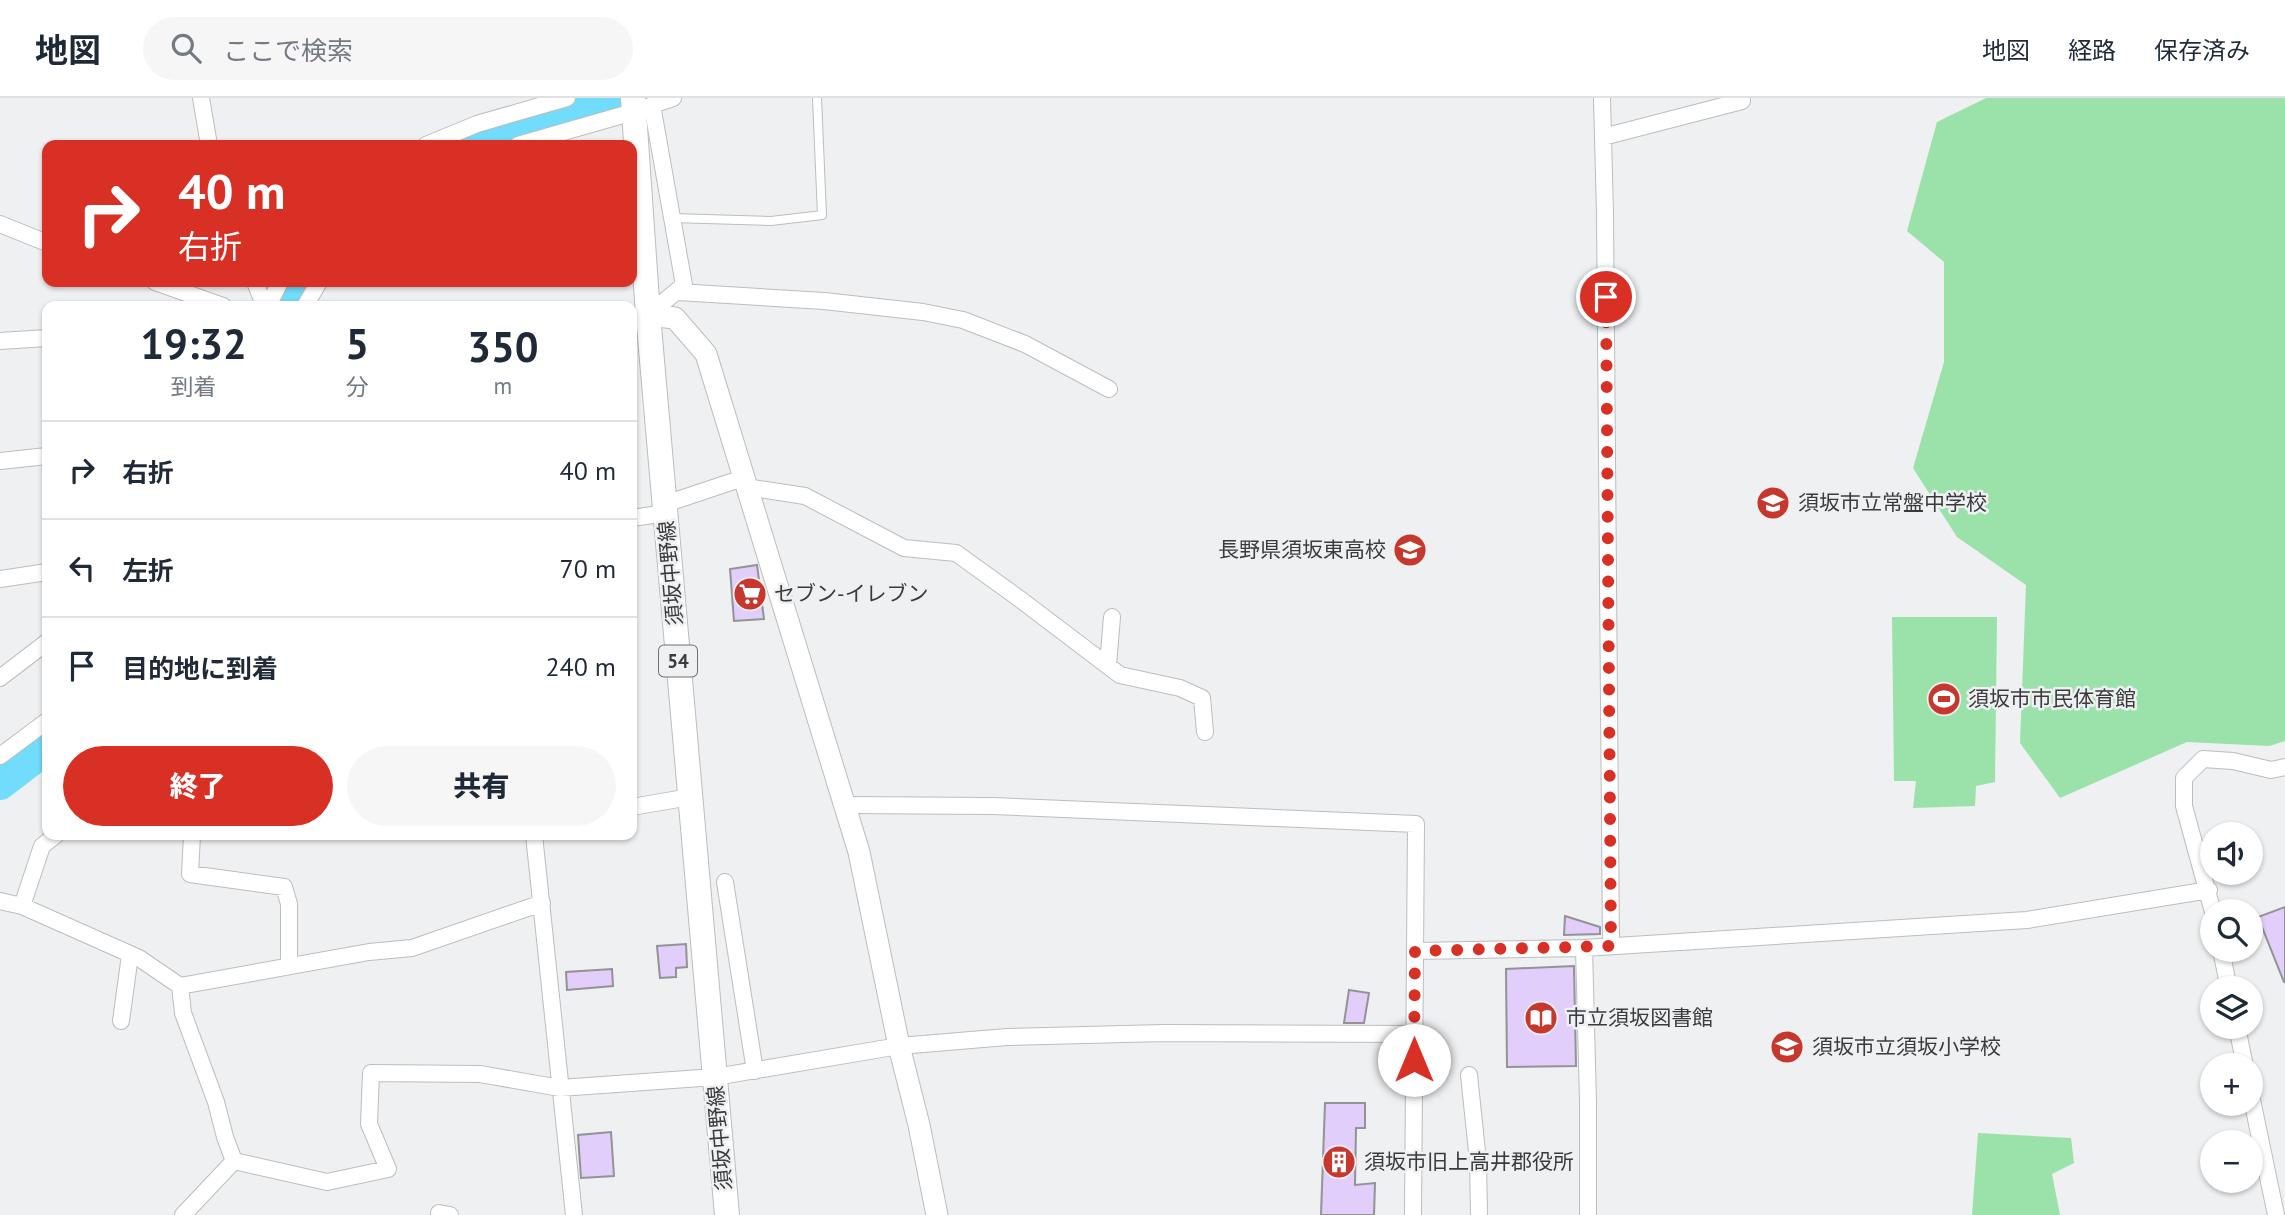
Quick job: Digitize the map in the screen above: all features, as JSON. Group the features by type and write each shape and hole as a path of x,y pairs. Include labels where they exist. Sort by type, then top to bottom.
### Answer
{"main road":[{"name":"須坂中野線","path":"638,106 640,316 665,509 727,1215"}],"street":[{"path":"201,98 208,140"},
{"path":"438,140 542,102 567,98"},
{"path":"533,140 638,106 673,98"},
{"path":"1602,98 1611,946"},
{"path":"1603,137 1742,101 1741,98"},
{"path":"638,106 671,218 684,285 678,292 640,316"},
{"path":"640,218 671,218"},
{"path":"0,224 42,241"},
{"path":"169,287 209,301"},
{"path":"678,292 824,301 923,312 963,320 1025,344 1109,388"},
{"path":"640,316 675,318 706,354 859,852 937,1215"},
{"path":"0,341 42,338"},
{"path":"0,461 42,457"},
{"path":"637,516 745,482 805,496 904,548 956,553 1120,675 1180,688 1202,698 1205,732"},
{"path":"0,579 42,573"},
{"path":"1108,665 1112,617"},
{"path":"0,678 42,646"},
{"path":"0,756 42,725"},
{"path":"2211,899 2184,806 2184,778 2203,759 2233,761 2271,770 2285,767"},
{"path":"637,806 690,797"},
{"path":"846,805 993,806 1416,824 1413,1215"},
{"path":"22,906 42,846 50,840"},
{"path":"192,840 190,874 284,887 289,904 289,966"},
{"path":"535,840 574,1215"},
{"path":"725,882 755,1071"},
{"path":"1415,951 1584,948 2027,920 2209,890"},
{"path":"0,901 22,906 130,955 180,986 369,952 412,948 542,903"},
{"path":"1584,948 1588,1215"},
{"path":"121,1021 130,955"},
{"path":"180,986 183,1013 216,1102 234,1161"},
{"path":"234,1161 327,1182 388,1169 369,1124 371,1073 480,1074 560,1088 715,1077 899,1046 1007,1037 1164,1033 1414,1034"},
{"path":"1469,1075 1478,1161 1479,1215"},
{"path":"2256,1116 2277,1215"},
{"path":"183,1215 234,1161"}],"lane":[{"path":"671,218 771,221 822,215 817,98"}],"green space":[{"path":"1986,98 2285,98 2285,741 2269,746 2187,742 2060,798 2020,743 2026,585 1957,537 1913,468 1944,362 1944,262 1907,231 1937,122"},
{"name":"須坂市市民体育館","path":"1892,617 1997,617 1995,782 1976,786 1975,806 1913,808 1916,781 1894,781"},
{"path":"1978,1133 2071,1138 2074,1163 2052,1174 2060,1215 1972,1215"}],"building":[{"path":"757,565 764,619 734,621 730,569"},
{"path":"2285,907 2285,982 2263,930 2263,915"},
{"path":"1565,916 1600,927 1600,934 1564,935"},
{"path":"686,944 687,967 676,968 676,977 660,978 657,946"},
{"name":"市立須坂図書館","path":"1574,966 1576,1066 1507,1067 1506,969"},
{"path":"612,969 613,986 567,990 566,972"},
{"path":"1349,990 1369,993 1364,1023 1344,1023"},
{"name":"須坂市旧上高井郡役所","path":"1325,1103 1365,1103 1365,1128 1356,1128 1355,1185 1375,1183 1374,1215 1321,1215"},
{"path":"611,1132 614,1176 581,1178 578,1135"}],"waterway":[{"path":"482,140 614,98"},
{"path":"290,301 297,287"},
{"path":"0,784 42,752"}],"place":[{"name":"須坂市立常盤中学校","path":"1773,503"},
{"name":"長野県須坂東高校","path":"1410,550"},
{"name":"セブン-イレブン","path":"750,594"},
{"name":"須坂市市民体育館","path":"1944,699"},
{"name":"市立須坂図書館","path":"1541,1018"},
{"name":"須坂市立須坂小学校","path":"1787,1047"},
{"name":"須坂市旧上高井郡役所","path":"1339,1162"}],"route":[{"path":"1414,1060 1415,951 1611,946 1606,297"}]}
